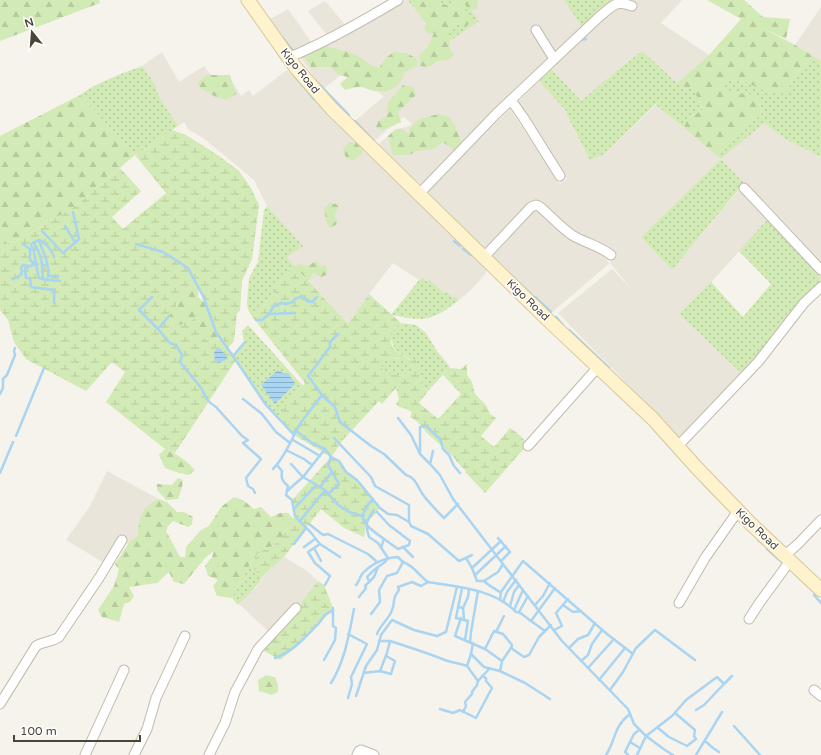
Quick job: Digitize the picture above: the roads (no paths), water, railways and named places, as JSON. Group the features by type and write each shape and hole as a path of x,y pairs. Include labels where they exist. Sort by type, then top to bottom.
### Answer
{"street":[{"name":"Kigo Road","path":"248,0 288,58 332,109 653,419 738,511 821,590"},
{"path":"288,58 307,50 351,27 398,0"},
{"path":"419,194 451,159 511,100 616,3 623,2 632,6"},
{"path":"536,30 554,59"},
{"path":"511,100 523,116 560,176"},
{"path":"744,188 821,270"},
{"path":"484,257 536,205 572,234 611,255"},
{"path":"678,446 758,362 804,303 821,287"},
{"path":"528,446 598,367"},
{"path":"680,603 705,558 738,511"},
{"path":"749,619 787,558 821,520"},
{"path":"0,704 36,646 59,637 100,578 122,540"},
{"path":"209,755 225,723 235,692 258,649 296,608"},
{"path":"134,755 146,729 156,698 185,636"},
{"path":"85,755 124,670"},
{"path":"357,755 361,750 374,755"}],"water":[{"path":"218,348 221,349 228,359 219,363 215,361 214,352"},
{"path":"278,370 283,373 288,373 295,384 275,404 261,385"}],"waterway":[{"path":"282,37 294,52"},
{"path":"580,40 586,39"},
{"path":"277,52 285,63"},
{"path":"294,75 314,99"},
{"path":"315,80 349,115"},
{"path":"355,121 374,141"},
{"path":"42,231 63,253 79,239 73,212"},
{"path":"65,226 75,242"},
{"path":"39,240 52,251 54,257"},
{"path":"47,280 48,266 39,240 31,244 39,278 47,280 60,281"},
{"path":"454,241 460,246"},
{"path":"34,242 40,255 42,265 47,265"},
{"path":"23,244 30,249 30,260 35,264"},
{"path":"136,244 163,252 188,268 203,296 216,332 233,356"},
{"path":"463,249 471,255"},
{"path":"34,264 32,266 28,266 25,270 26,278 30,278 31,287 54,290 54,303"},
{"path":"13,279 21,275 21,268 23,265 28,266"},
{"path":"42,265 43,279"},
{"path":"49,276 58,276"},
{"path":"519,283 531,294"},
{"path":"256,320 262,320 269,314 274,306 281,303 286,304 293,302 295,299 302,296 307,301 312,302 317,297"},
{"path":"152,297 139,310 158,329"},
{"path":"535,297 551,312"},
{"path":"269,314 295,313"},
{"path":"169,316 158,329 170,343 176,345 182,355 180,362 202,389 207,399 242,436 248,440 243,443 261,459 246,478 248,486 253,489 255,493"},
{"path":"556,317 563,325"},
{"path":"569,330 609,368"},
{"path":"338,334 330,342 330,347 308,376 322,395 335,407 340,422 384,454 406,475 410,476 415,481 426,499 444,518 458,504"},
{"path":"244,343 233,356 266,405 294,435"},
{"path":"0,394 3,388 3,379 7,375 15,355 15,348"},
{"path":"16,436 44,368"},
{"path":"273,469 289,446 301,422 322,395"},
{"path":"243,399 262,414 276,432 290,443"},
{"path":"398,418 411,435 420,454 430,464"},
{"path":"420,454 420,427 426,426 440,439 443,449 449,455 454,466 460,473"},
{"path":"296,431 312,443 325,449"},
{"path":"334,438 371,477 375,486 409,505 409,522 411,526 428,534 459,561 472,555"},
{"path":"293,440 320,456"},
{"path":"0,473 13,442"},
{"path":"287,491 303,477 325,449 331,457 339,461 346,472 357,480 380,508 388,514 397,515 409,522"},
{"path":"286,450 312,465"},
{"path":"433,451 430,464 440,475 453,499 562,641 628,709 634,724 646,736 673,755"},
{"path":"328,494 339,484 328,465 331,457"},
{"path":"291,464 303,477 325,490 337,504 349,512 363,516"},
{"path":"277,465 282,471 283,481 288,486 286,495 292,500 295,516 306,528"},
{"path":"320,487 332,472"},
{"path":"701,481 715,496"},
{"path":"294,509 316,485"},
{"path":"300,521 325,490"},
{"path":"373,499 367,506 363,517 367,526 384,539 381,547"},
{"path":"359,597 366,588 365,586 374,577 378,567 388,558 378,543 369,537 367,523 374,510"},
{"path":"377,512 389,525 410,541 409,545 398,549 384,539"},
{"path":"309,524 323,535 328,534 368,554 377,562"},
{"path":"294,544 306,528 320,544"},
{"path":"498,538 510,552 501,561"},
{"path":"304,547 315,539"},
{"path":"758,540 763,544"},
{"path":"466,558 472,568 501,541"},
{"path":"325,585 330,576 315,563 308,552 320,544 340,557"},
{"path":"475,575 506,546"},
{"path":"403,547 413,557"},
{"path":"314,548 321,561"},
{"path":"767,549 783,563"},
{"path":"356,585 362,574 378,562 398,557 403,562 397,573 387,576 379,590 380,602 371,614"},
{"path":"500,600 501,592 523,561 607,634 633,654"},
{"path":"403,562 414,568 428,582"},
{"path":"484,581 498,572 503,564"},
{"path":"369,581 367,577 378,567"},
{"path":"472,568 477,581 484,581 500,592"},
{"path":"503,602 507,592 516,580"},
{"path":"377,634 391,613 394,598 399,590 398,587 412,582 421,586 428,582 475,590 497,598 516,612 519,612 528,596"},
{"path":"535,605 543,596 550,583"},
{"path":"510,606 514,592 519,585"},
{"path":"356,696 366,666 377,650 381,635 392,620 414,630 437,636 446,632 457,587"},
{"path":"462,588 456,618 468,621 465,640"},
{"path":"545,631 531,621 555,588"},
{"path":"463,608 468,597 469,589"},
{"path":"514,610 523,590"},
{"path":"470,642 478,591"},
{"path":"814,595 821,603"},
{"path":"554,630 562,626 556,613 568,599"},
{"path":"563,605 573,612 581,611"},
{"path":"458,607 463,608 464,619"},
{"path":"324,660 335,640 336,628 333,626 333,608"},
{"path":"331,683 343,657 354,609"},
{"path":"275,658 298,644 329,612 332,611"},
{"path":"519,612 531,621"},
{"path":"496,632 504,616"},
{"path":"461,618 455,636 485,649 502,661"},
{"path":"569,648 578,639 588,635 595,623"},
{"path":"473,643 471,654 484,667 500,671 502,661 511,648 524,657 529,655 539,637 551,625"},
{"path":"581,661 588,655 592,644 602,630"},
{"path":"610,690 623,672 636,648 655,630 695,660"},
{"path":"485,649 494,631 503,634 512,645 511,648"},
{"path":"348,634 367,644 351,677 352,684 348,698"},
{"path":"588,668 614,639"},
{"path":"379,641 390,641 380,671"},
{"path":"390,641 467,666"},
{"path":"599,680 625,648"},
{"path":"471,654 467,666 478,681 489,669"},
{"path":"364,673 380,671 391,674 395,661 386,656"},
{"path":"500,671 525,683 550,699"},
{"path":"440,709 453,713 460,710 476,718 492,688 486,681 486,678 482,676"},
{"path":"637,755 646,736 672,716 686,700 717,677 724,684 732,676"},
{"path":"463,712 466,706 465,702 472,694 478,681"},
{"path":"696,710 704,705 724,684"},
{"path":"696,755 722,712"},
{"path":"658,728 669,737 687,746 696,739 694,736 695,730 675,713"},
{"path":"606,755 620,724 630,714"},
{"path":"734,726 760,755"},
{"path":"628,755 625,752 634,734 639,730"},
{"path":"705,741 719,752"},
{"path":"630,742 640,748"}]}
